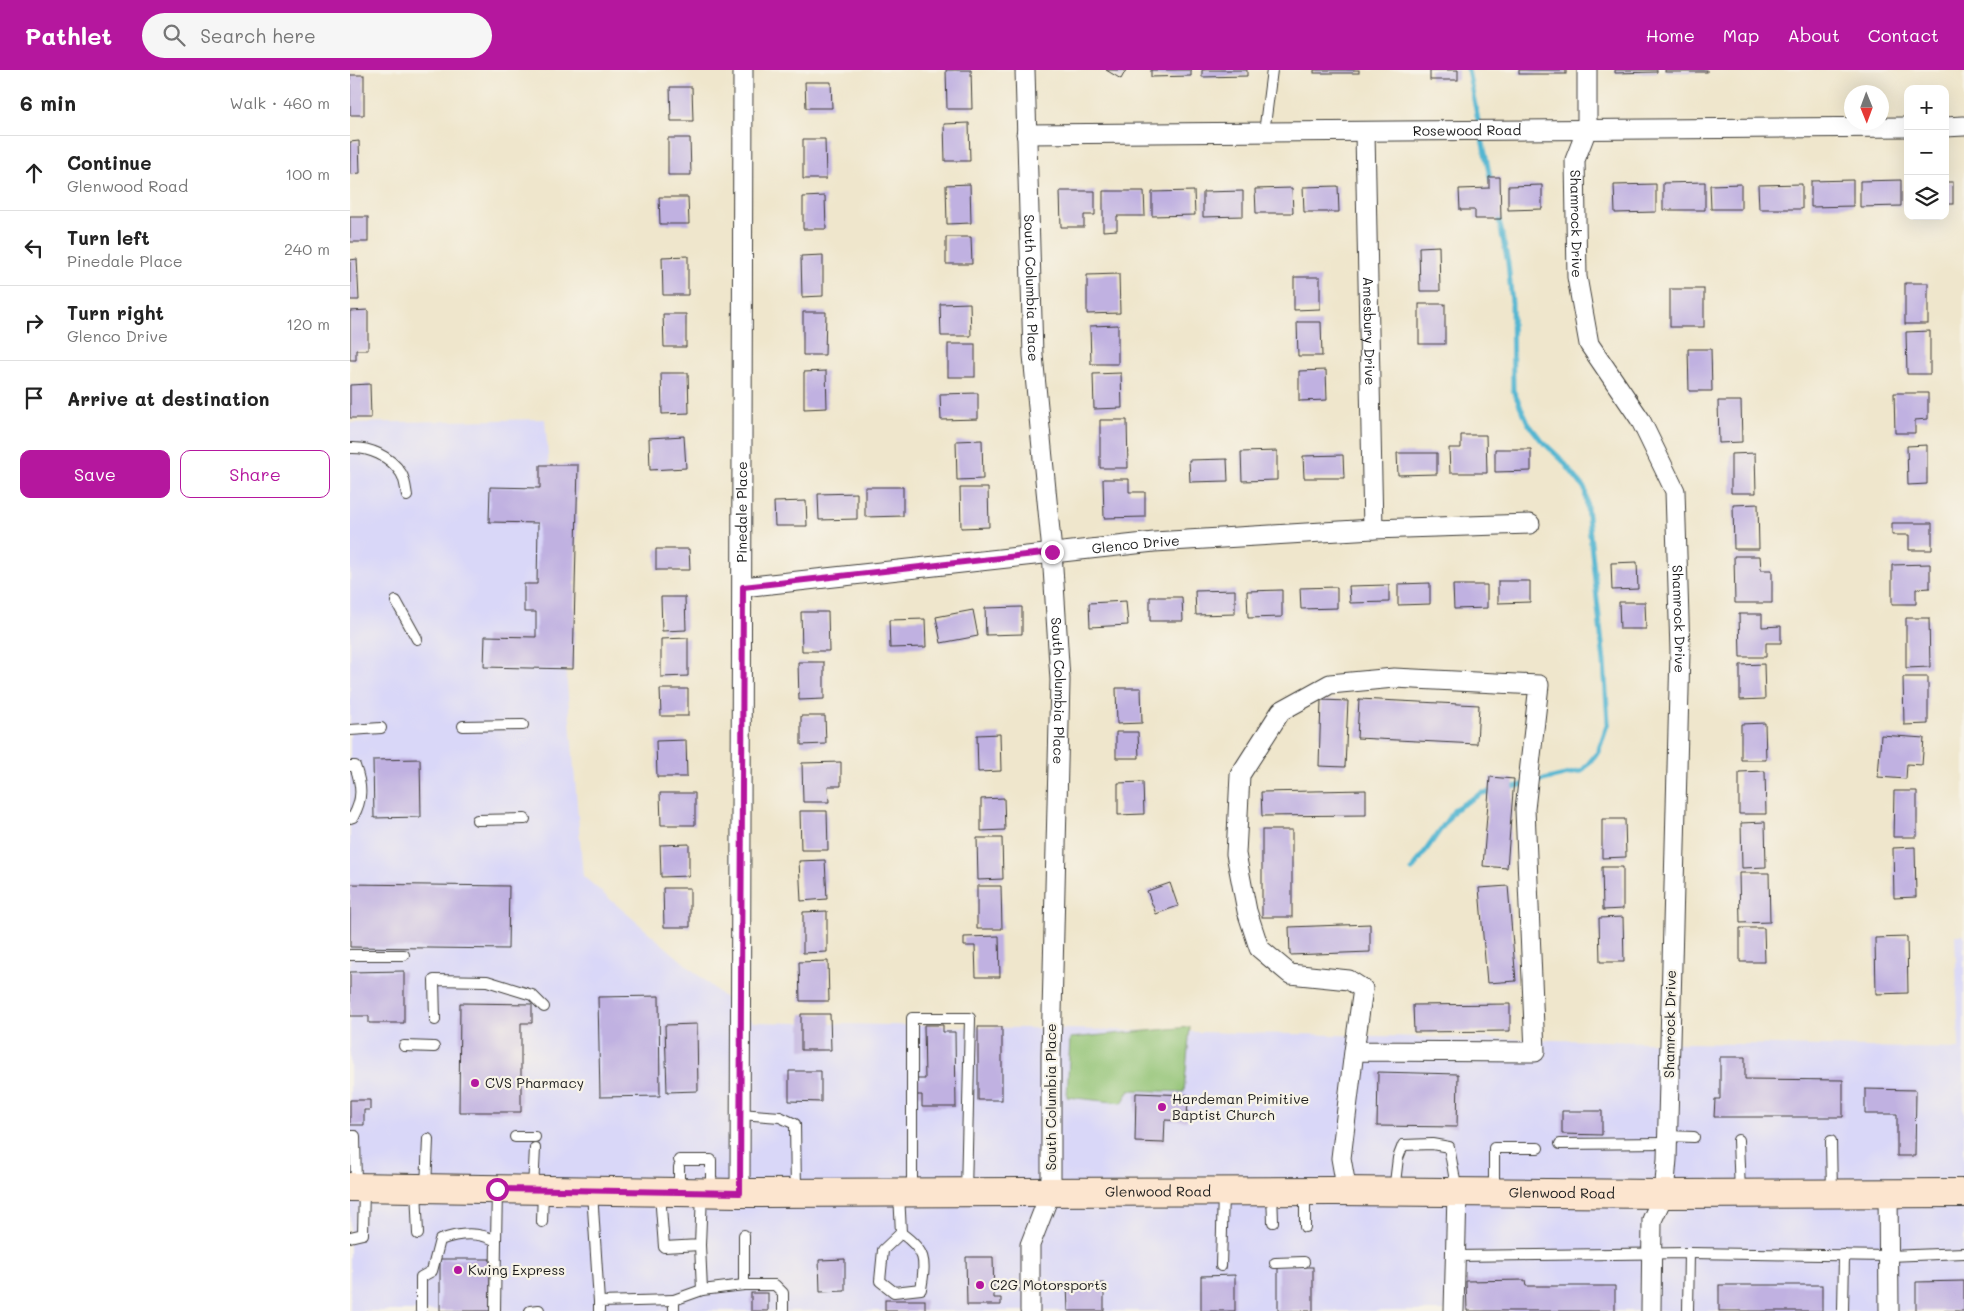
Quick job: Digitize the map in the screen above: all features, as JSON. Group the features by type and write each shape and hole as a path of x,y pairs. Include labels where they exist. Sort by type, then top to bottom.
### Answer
{"main road":[{"name":"Glenwood Road","path":"357,1188 592,1191 685,1183 740,1193 1051,1191 1664,1194 1964,1193"}],"street":[{"name":"Pinedale Place","path":"740,1193 744,70"},
{"name":"South Columbia Place","path":"1025,70 1033,355 1052,552 1060,680 1051,1055 1051,1191 1030,1245 1030,1311"},
{"name":"Shamrock Drive","path":"1587,70 1587,129 1575,160 1577,277 1589,344 1640,419 1675,491 1680,651 1664,1194"},
{"path":"1949,127 1964,126"},
{"name":"Rosewood Road","path":"1026,134 1365,133 1587,129 1904,127"},
{"name":"Amesbury Drive","path":"1365,133 1372,529"},
{"name":"Glenco Drive","path":"743,587 1154,542 1372,529 1530,524"},
{"path":"1347,1192 1341,1158 1354,1051 1363,989 1349,980 1290,974 1258,948 1247,911 1236,854 1240,775 1281,711 1330,684 1394,678 1539,684 1525,809 1535,1052 1354,1051"},
{"path":"1454,1311 1458,1192"},
{"path":"1888,1192 1890,1311"},
{"path":"1651,1311 1652,1220 1664,1194"}],"lane":[{"path":"1264,133 1272,70"},
{"path":"350,448 363,448 384,456 401,473 407,496"},
{"path":"396,601 416,639"},
{"path":"463,726 522,725"},
{"path":"350,730 380,728"},
{"path":"350,766 355,766 360,780 360,804 354,817 350,818"},
{"path":"477,820 525,819"},
{"path":"350,955 404,955"},
{"path":"435,1020 434,980 487,981 532,995 544,1007"},
{"path":"901,1233 916,1244 922,1255 924,1271 921,1289 894,1292 880,1281 883,1250 901,1233 911,1140 912,1018 970,1018 966,1192"},
{"path":"404,1046 434,1047"},
{"path":"740,1114 780,1117 795,1124 796,1192"},
{"path":"350,1136 355,1136 357,1188 363,1234 350,1237"},
{"path":"515,1137 536,1137"},
{"path":"1560,1144 1667,1140 1694,1137"},
{"path":"418,1234 421,1188 428,1139"},
{"path":"1738,1140 1740,1194"},
{"path":"1831,1141 1832,1193"},
{"path":"1394,1192 1398,1158 1403,1146 1432,1144 1449,1147 1458,1192"},
{"path":"535,1148 542,1222"},
{"path":"1494,1193 1494,1148 1538,1148"},
{"path":"685,1183 700,1245 702,1290"},
{"path":"685,1183 664,1247 700,1245"},
{"path":"495,1311 497,1189"},
{"path":"592,1191 599,1306 674,1300 702,1290 744,1285 775,1284 783,1293 783,1311"},
{"path":"1221,1266 1223,1191"},
{"path":"1272,1191 1273,1222"},
{"path":"1304,1191 1305,1227"},
{"path":"422,1311 421,1277 432,1272 440,1240 456,1234 486,1235 496,1241"},
{"path":"744,1235 744,1285"},
{"path":"1456,1256 1689,1252 1889,1256 1964,1253"},
{"path":"1688,1311 1689,1252"},
{"path":"1843,1311 1844,1255"},
{"path":"1275,1263 1304,1262"},
{"path":"674,1300 674,1311"}],"shaded area":[{"path":"545,419 583,876 753,1022 1959,1049 1955,935 1964,935 1964,1311 350,1311 350,423"}],"green space":[{"path":"1190,1027 1184,1092 1130,1090 1122,1103 1067,1097 1070,1038"}],"building":[{"path":"946,70 971,70 972,109 947,109"},
{"path":"1106,70 1126,70 1121,79"},
{"path":"1151,70 1191,70 1191,76 1151,77"},
{"path":"1202,70 1247,70 1247,76 1202,77"},
{"path":"1314,70 1359,70 1359,73 1314,73"},
{"path":"1430,70 1458,70 1458,80 1430,80"},
{"path":"1519,70 1566,70 1566,74 1519,74"},
{"path":"1615,70 1657,70 1657,72 1615,73"},
{"path":"1665,70 1707,70 1707,72 1665,72"},
{"path":"350,75 364,75 364,115 350,115"},
{"path":"805,82 831,82 832,108 806,108"},
{"path":"670,87 692,87 693,121 671,121"},
{"path":"969,123 970,161 945,161 944,124"},
{"path":"668,138 690,138 691,175 668,175"},
{"path":"803,139 825,139 826,179 803,179"},
{"path":"359,141 360,173 350,174 350,142"},
{"path":"1489,177 1500,177 1501,219 1475,219 1475,210 1460,210 1459,189 1489,188"},
{"path":"1853,180 1853,206 1811,207 1811,181"},
{"path":"1901,180 1901,206 1860,207 1860,181"},
{"path":"1705,182 1705,210 1663,210 1663,183"},
{"path":"1949,182 1953,182 1953,204 1949,204"},
{"path":"970,184 971,223 947,224 946,185"},
{"path":"1656,184 1656,212 1615,213 1614,185"},
{"path":"1741,184 1741,209 1711,209 1710,185"},
{"path":"1802,184 1802,209 1759,209 1758,185"},
{"path":"1542,185 1542,209 1508,210 1508,186"},
{"path":"1338,186 1339,212 1304,212 1303,187"},
{"path":"1292,188 1293,213 1256,213 1255,189"},
{"path":"1060,191 1095,191 1095,215 1084,215 1084,227 1061,227"},
{"path":"1103,191 1144,191 1145,216 1117,216 1117,230 1103,231"},
{"path":"1194,191 1195,215 1152,216 1152,192"},
{"path":"1243,191 1243,216 1203,217 1203,192"},
{"path":"825,196 826,229 803,229 803,197"},
{"path":"659,197 688,197 689,224 660,224"},
{"path":"350,217 368,217 368,242 350,242"},
{"path":"946,237 971,237 972,264 946,264"},
{"path":"1439,246 1440,291 1420,291 1419,247"},
{"path":"823,255 823,296 802,297 801,256"},
{"path":"688,256 688,295 663,295 662,257"},
{"path":"357,259 359,300 350,300 350,260"},
{"path":"1119,274 1120,313 1087,314 1087,275"},
{"path":"1294,277 1320,277 1320,309 1294,310"},
{"path":"1905,283 1928,283 1928,324 1905,324"},
{"path":"1670,289 1704,289 1704,327 1670,327"},
{"path":"970,303 971,336 941,336 940,304"},
{"path":"1419,304 1445,304 1445,344 1419,344"},
{"path":"368,310 368,350 356,350 356,360 350,360 350,311"},
{"path":"803,312 826,312 825,355 803,355"},
{"path":"663,314 686,314 686,347 664,347"},
{"path":"1297,322 1321,322 1322,356 1298,356"},
{"path":"1118,325 1118,364 1091,364 1090,326"},
{"path":"1930,331 1930,374 1907,374 1906,332"},
{"path":"948,344 975,344 975,377 948,377"},
{"path":"1688,349 1711,349 1712,391 1689,391"},
{"path":"1326,370 1327,400 1299,401 1299,371"},
{"path":"826,371 827,408 804,409 804,372"},
{"path":"661,373 688,373 689,413 662,414"},
{"path":"1121,373 1122,408 1094,409 1093,374"},
{"path":"370,384 371,418 350,418 350,385"},
{"path":"978,393 978,419 941,420 940,394"},
{"path":"1894,393 1928,393 1928,419 1915,420 1915,433 1895,433"},
{"path":"1718,401 1741,401 1742,442 1719,443"},
{"path":"1100,420 1127,420 1128,468 1100,468"},
{"path":"1461,435 1486,435 1487,473 1450,473 1449,448 1461,448"},
{"path":"684,436 686,468 650,470 649,438"},
{"path":"982,440 983,479 957,480 956,441"},
{"path":"1927,445 1927,484 1908,485 1907,446"},
{"path":"1495,449 1531,449 1531,471 1495,472"},
{"path":"1277,451 1277,480 1242,481 1241,452"},
{"path":"1397,453 1437,453 1437,474 1398,475"},
{"path":"1755,453 1756,493 1731,493 1731,454"},
{"path":"1343,455 1344,478 1304,478 1303,456"},
{"path":"1227,459 1228,481 1190,482 1189,460"},
{"path":"540,465 578,465 573,669 484,667 485,636 536,637 536,612 524,612 524,584 537,584 538,523 489,522 490,487 540,488"},
{"path":"1103,479 1129,479 1129,492 1145,492 1145,517 1104,518"},
{"path":"865,487 903,487 903,516 865,517"},
{"path":"960,488 988,488 989,527 961,528"},
{"path":"857,493 857,519 819,520 818,494"},
{"path":"806,501 807,526 775,526 774,502"},
{"path":"1758,504 1759,549 1734,549 1733,505"},
{"path":"1892,523 1932,523 1932,550 1909,550 1909,535 1892,535"},
{"path":"656,549 689,549 690,570 656,570"},
{"path":"1734,556 1760,556 1761,570 1772,570 1772,603 1735,603"},
{"path":"1637,562 1638,589 1612,590 1611,563"},
{"path":"1930,564 1930,588 1916,589 1916,604 1892,604 1892,565"},
{"path":"1498,581 1530,581 1530,602 1498,603"},
{"path":"1430,583 1430,604 1398,605 1398,584"},
{"path":"1389,585 1389,602 1350,603 1349,586"},
{"path":"1453,585 1487,585 1487,608 1454,609"},
{"path":"1337,587 1337,608 1301,609 1300,588"},
{"path":"1235,590 1235,614 1196,615 1195,591"},
{"path":"1282,590 1282,617 1248,618 1247,591"},
{"path":"661,597 685,597 686,630 662,631"},
{"path":"1150,597 1182,597 1183,621 1150,621"},
{"path":"1126,601 1128,625 1090,627 1089,603"},
{"path":"1619,602 1645,602 1646,629 1620,629"},
{"path":"1022,607 1022,634 986,635 985,608"},
{"path":"973,610 978,636 941,643 936,617"},
{"path":"801,612 828,612 829,651 802,651"},
{"path":"1739,614 1762,614 1762,627 1781,626 1781,643 1766,643 1766,657 1740,657"},
{"path":"1906,618 1929,618 1930,667 1906,668"},
{"path":"925,619 926,647 890,648 889,620"},
{"path":"688,638 688,676 661,677 661,639"},
{"path":"798,662 824,662 824,699 799,700"},
{"path":"1764,664 1765,699 1740,700 1740,665"},
{"path":"1903,677 1928,677 1928,724 1904,725"},
{"path":"1116,688 1141,688 1142,723 1117,724"},
{"path":"660,689 688,689 688,716 661,716"},
{"path":"1359,699 1479,705 1477,744 1357,738"},
{"path":"1321,700 1348,701 1345,767 1319,766"},
{"path":"801,716 825,716 826,744 801,745"},
{"path":"1765,723 1766,760 1741,760 1741,724"},
{"path":"1116,732 1138,732 1139,758 1116,758"},
{"path":"1000,734 1001,771 978,772 977,735"},
{"path":"1881,735 1924,738 1922,765 1907,764 1906,779 1878,777"},
{"path":"686,740 687,777 657,777 656,741"},
{"path":"420,759 421,817 374,818 373,760"},
{"path":"841,762 841,786 828,786 829,802 803,802 802,763"},
{"path":"1765,771 1766,814 1739,814 1739,772"},
{"path":"1490,777 1514,779 1507,868 1483,866"},
{"path":"1143,782 1144,814 1118,815 1118,783"},
{"path":"1366,790 1366,815 1262,816 1261,792"},
{"path":"1894,791 1917,791 1917,837 1893,837"},
{"path":"660,793 695,793 695,825 661,825"},
{"path":"1004,798 1005,830 981,831 981,799"},
{"path":"800,811 827,811 828,850 801,850"},
{"path":"1602,819 1625,819 1626,857 1602,858"},
{"path":"1765,822 1766,867 1742,868 1741,823"},
{"path":"1262,830 1292,830 1292,917 1262,917"},
{"path":"977,838 1002,838 1003,879 978,880"},
{"path":"689,844 689,876 661,877 660,845"},
{"path":"1915,847 1916,897 1894,898 1893,848"},
{"path":"825,860 827,899 801,901 799,861"},
{"path":"1602,867 1623,867 1623,909 1603,910"},
{"path":"1739,873 1769,873 1770,922 1740,923"},
{"path":"1170,883 1178,906 1156,914 1147,891"},
{"path":"350,884 509,886 508,949 350,947"},
{"path":"977,886 1001,886 1002,929 977,929"},
{"path":"1508,886 1516,981 1487,983 1479,888"},
{"path":"663,888 690,888 690,927 664,927"},
{"path":"827,911 827,952 803,953 803,912"},
{"path":"1623,917 1624,962 1600,962 1599,918"},
{"path":"1370,924 1370,952 1290,955 1289,927"},
{"path":"1740,928 1764,928 1765,962 1740,962"},
{"path":"999,936 1000,977 976,977 975,946 964,946 964,937"},
{"path":"1907,937 1908,993 1876,994 1875,938"},
{"path":"828,961 829,1001 800,1001 799,962"},
{"path":"404,971 404,1023 369,1023 369,1016 350,1016 350,972"},
{"path":"659,996 660,1096 600,1097 598,997"},
{"path":"460,1003 532,1004 532,1023 521,1023 521,1112 459,1112"},
{"path":"1510,1004 1510,1031 1414,1032 1413,1005"},
{"path":"801,1014 830,1014 831,1050 801,1050"},
{"path":"697,1024 698,1091 667,1092 665,1025"},
{"path":"924,1025 943,1025 943,1032 955,1032 956,1107 922,1107 922,1095 917,1095 917,1079 925,1079"},
{"path":"978,1027 1002,1027 1002,1100 978,1100"},
{"path":"1720,1057 1745,1057 1745,1079 1843,1080 1843,1117 1714,1117 1715,1099 1720,1099"},
{"path":"789,1071 821,1071 821,1102 789,1101"},
{"path":"1378,1072 1458,1074 1457,1127 1377,1126"},
{"path":"1865,1089 1916,1090 1915,1156 1897,1156 1897,1114 1865,1114"},
{"name":"Hardeman Primitive Baptist Church","path":"1136,1093 1188,1095 1187,1121 1165,1120 1164,1143 1135,1142"},
{"path":"350,1100 370,1100 370,1110 364,1110 364,1125 350,1125"},
{"path":"1562,1111 1602,1111 1602,1135 1562,1134"},
{"path":"966,1257 993,1257 994,1298 1001,1298 1001,1305 967,1305"},
{"path":"440,1259 490,1259 490,1311 440,1311"},
{"path":"845,1259 845,1291 820,1292 819,1260"},
{"path":"1278,1267 1313,1267 1313,1311 1278,1311"},
{"path":"1235,1275 1235,1311 1201,1311 1201,1276"},
{"path":"1525,1280 1526,1286 1615,1286 1615,1311 1467,1311 1466,1281"},
{"path":"1964,1281 1964,1311 1916,1311 1916,1282"},
{"path":"1104,1283 1104,1311 1068,1311 1067,1284"},
{"path":"1719,1285 1822,1285 1822,1311 1719,1311"},
{"path":"751,1293 768,1293 768,1311 751,1311"},
{"path":"885,1300 925,1300 925,1311 885,1311"}],"waterway":[{"path":"1468,70 1479,125"},
{"path":"1481,134 1491,182"},
{"path":"1498,215 1508,263 1512,303 1513,390 1528,423 1541,440 1562,460 1585,489 1604,662 1608,722 1598,752 1582,771 1509,788"},
{"path":"1412,870 1455,809 1482,793 1496,791"}],"place":[{"name":"CVS Pharmacy","path":"475,1083"},
{"name":"Hardeman Primitive Baptist Church","path":"1162,1107"},
{"name":"Kwing Express","path":"458,1270"},
{"name":"C2G Motorsports","path":"980,1285"}],"route":[{"path":"497,1189 740,1193 743,587 1052,552"}]}
